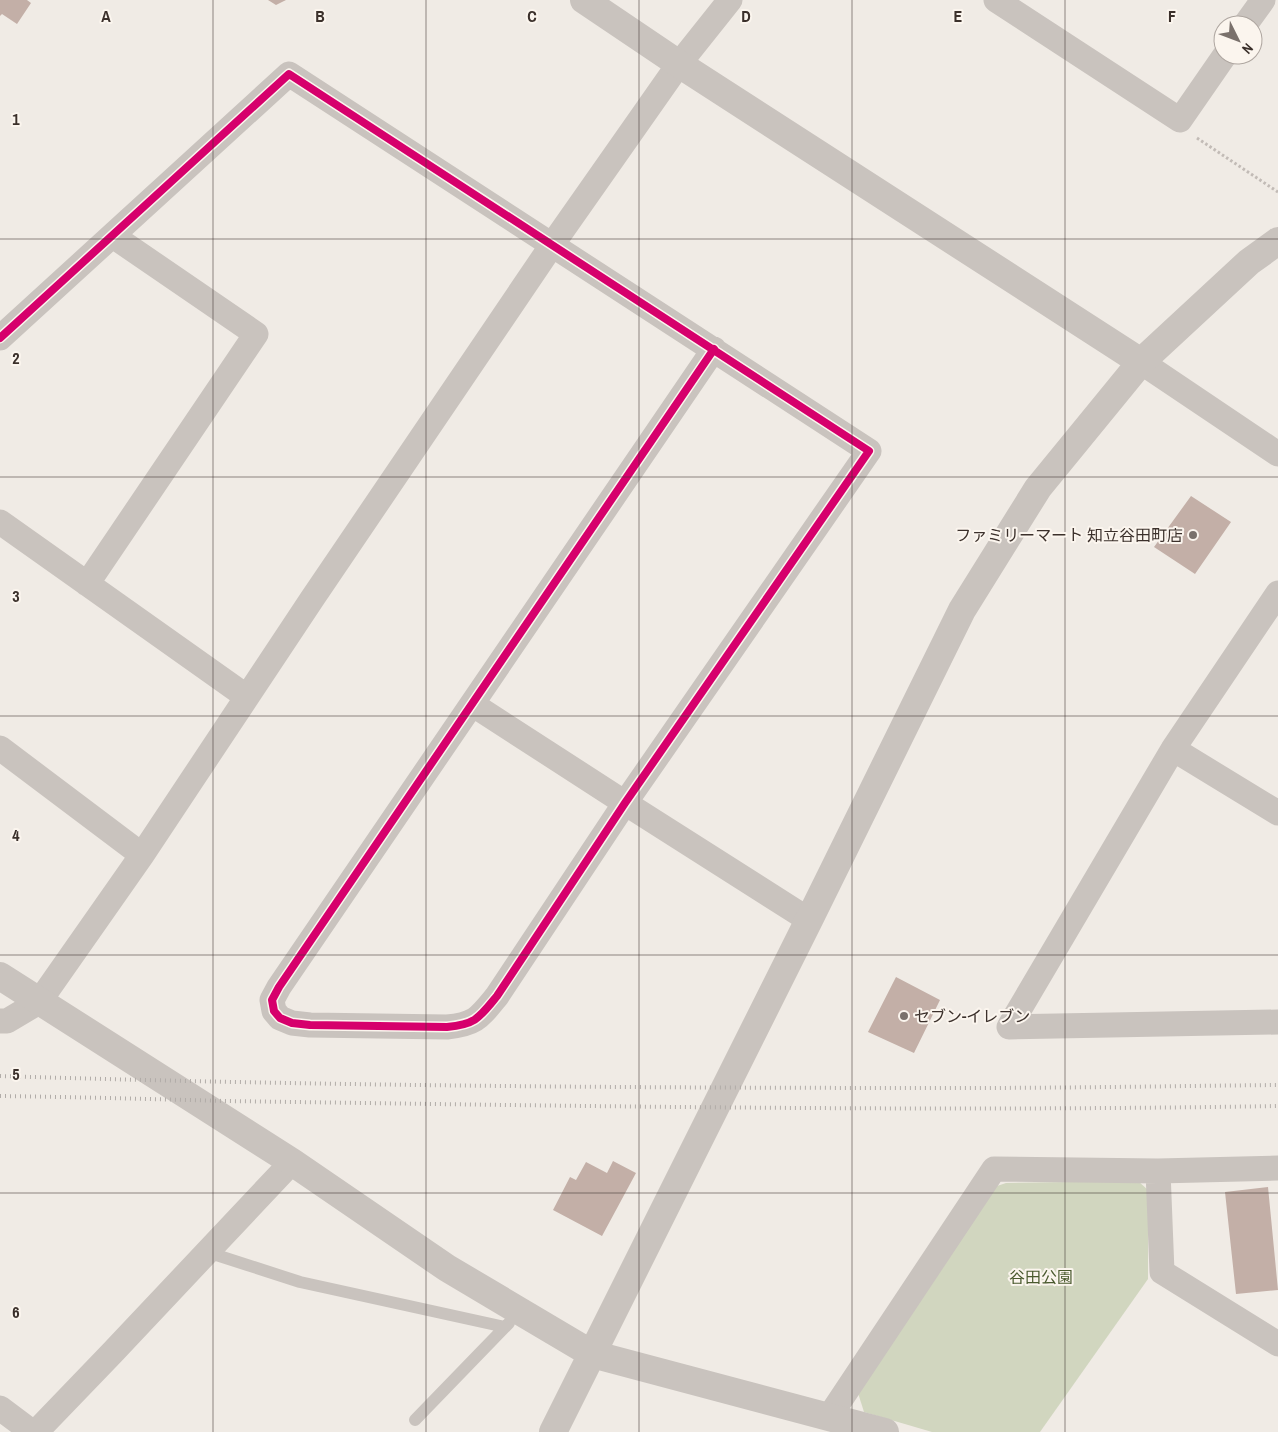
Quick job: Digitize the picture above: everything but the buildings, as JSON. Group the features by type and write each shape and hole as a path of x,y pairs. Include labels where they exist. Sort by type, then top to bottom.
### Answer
{"street":[{"path":"584,0 679,64 1140,362 1278,454"},
{"path":"0,1021 8,1020 39,1002 142,856 246,697 552,245 679,64 730,0"},
{"path":"1252,15 1262,0"},
{"path":"1007,3 1180,120 1217,65"},
{"path":"0,338 289,74 714,349 869,451 625,803 497,996 480,1016 466,1025 447,1028 292,1024 280,1018 274,1012 272,1000 278,987 714,349"},
{"path":"87,584 256,334 113,236"},
{"path":"553,1432 962,610 1038,488 1140,362 1249,262 1278,241"},
{"path":"0,522 246,697"},
{"path":"1278,592 1173,749 1009,1027 1278,1022"},
{"path":"472,704 809,920"},
{"path":"0,748 142,856"},
{"path":"1173,749 1278,813"},
{"path":"0,976 292,1162 448,1268 513,1319 592,1354 885,1432"},
{"path":"36,1432 292,1162"},
{"path":"829,1417 994,1169 1158,1171 1278,1168"},
{"path":"1158,1171 1162,1272 1278,1344"},
{"path":"0,1408 32,1432"}],"lane":[{"path":"207,1252 300,1282 513,1319"},
{"path":"415,1420 513,1319"}],"path":[{"path":"1180,120 1186,130 1278,192"}],"green space":[{"name":"谷田公園","path":"1138,1181 1148,1190 1148,1279 1040,1432 932,1432 864,1412 858,1393 997,1186 1006,1183"}],"railway":[{"path":"0,1076 241,1082 602,1087 1002,1088 1278,1085"},
{"path":"0,1096 752,1108 1278,1106"}],"cycle path":[{"path":"0,338 289,74 869,451 625,803 497,996 481,1015 471,1022 447,1027 310,1025 292,1023 280,1018 274,1011 272,1000 279,987 714,349"}],"place":[{"name":"ファミリーマート 知立谷田町店","path":"1193,535"},
{"name":"セブン-イレブン","path":"904,1016"}]}
